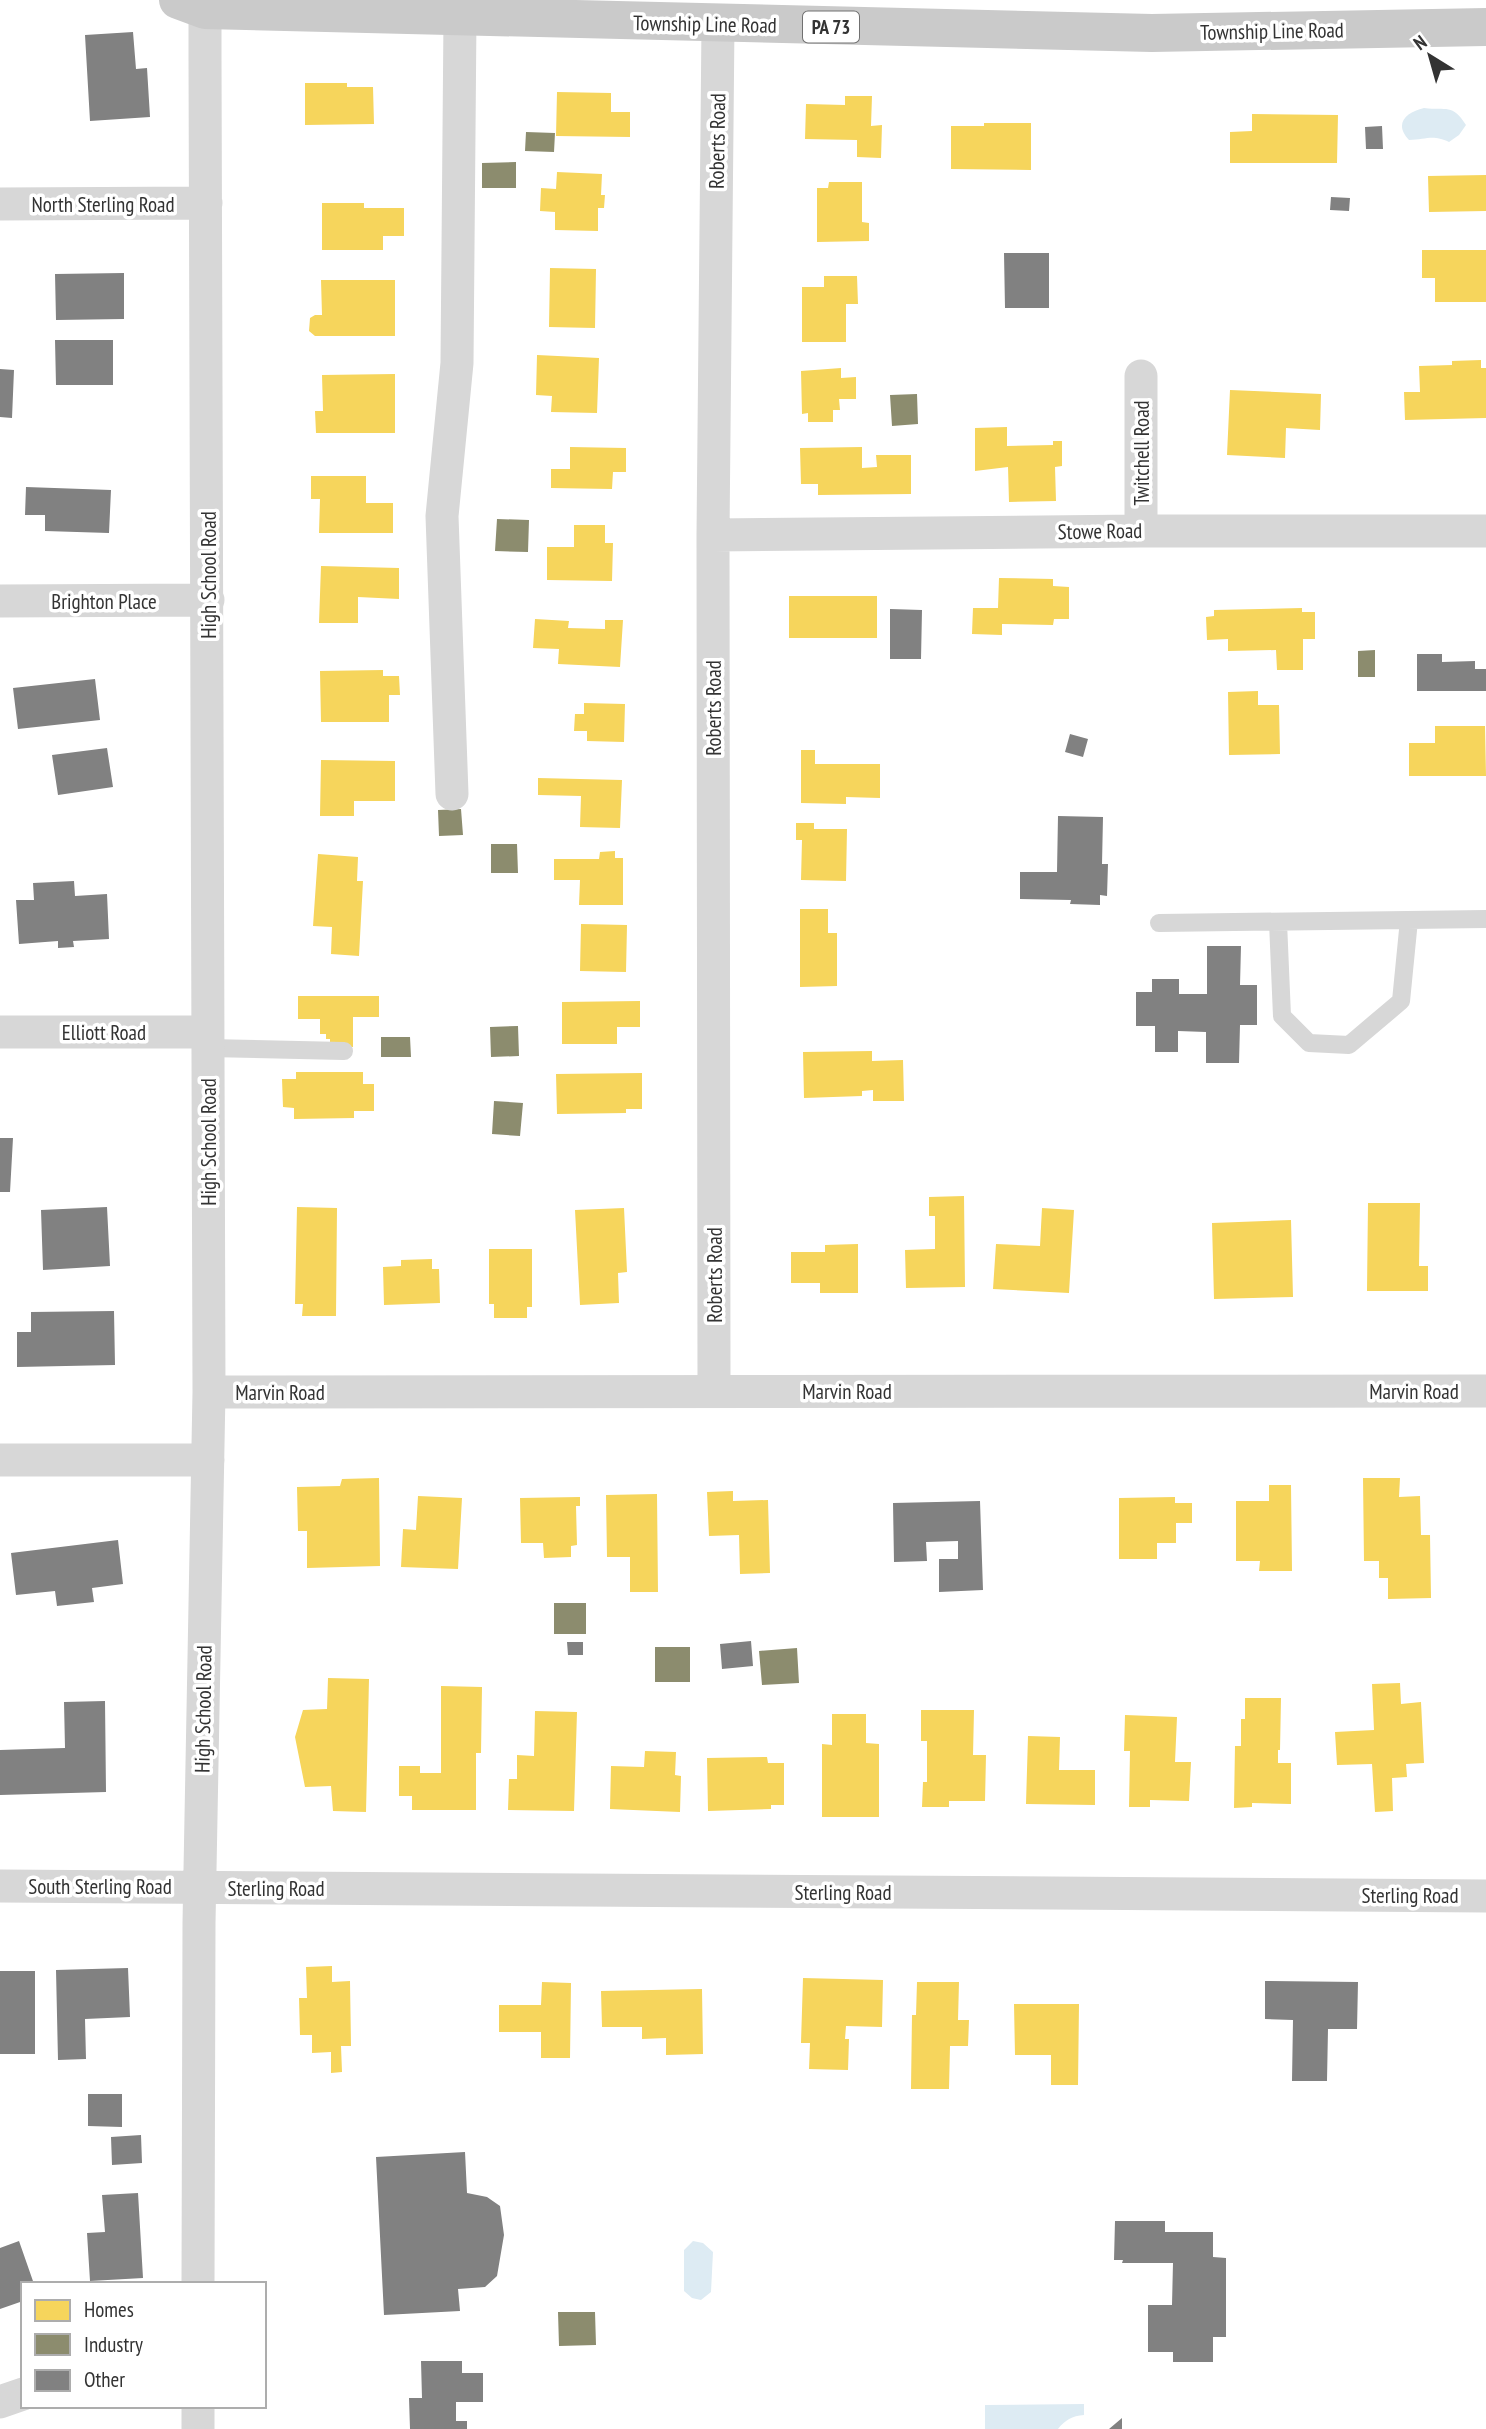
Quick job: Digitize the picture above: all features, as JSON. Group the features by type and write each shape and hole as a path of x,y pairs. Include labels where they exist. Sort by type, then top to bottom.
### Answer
{"main road":[{"name":"Township Line Road","path":"197,3 460,17 738,16 1152,33 1486,27"}],"street":[{"name":"High School Road","path":"197,3 206,203 209,1392 200,1887 198,2282"},
{"name":"Roberts Road","path":"714,1391 713,535 738,16"},
{"path":"452,794 442,516 457,363 460,17"},
{"name":"North Sterling Road","path":"0,204 206,203"},
{"name":"Twitchell Road","path":"1141,376 1141,531"},
{"name":"Stowe Road","path":"713,535 1486,531"},
{"name":"Brighton Place","path":"0,601 208,600"},
{"name":"Elliott Road","path":"0,1032 207,1040"},
{"name":"Marvin Road","path":"209,1392 1486,1391"},
{"path":"0,1460 208,1460"},
{"name":"South Sterling Road","path":"0,1886 200,1887"},
{"name":"Sterling Road","path":"200,1887 1486,1896"},
{"path":"0,2402 21,2395"},
{"path":"198,2408 198,2429"}],"lane":[{"path":"1159,923 1486,919"},
{"path":"1278,922 1282,1016 1309,1043 1349,1045 1401,1001 1409,920"},
{"path":"207,1040 345,1052"}],"shaded area":[{"path":"1424,108 1453,111 1466,125 1459,135 1449,142 1433,138 1409,140 1404,134 1402,123 1412,112"},
{"path":"693,2241 703,2243 713,2252 711,2292 701,2300 692,2298 684,2291 684,2250"},
{"path":"1084,2404 1084,2415 1069,2419 1058,2429 985,2429 985,2405"}],"building: Homes":[{"path":"305,83 347,83 347,87 373,87 374,124 305,125"},
{"path":"557,92 611,93 611,112 630,112 630,137 556,136"},
{"path":"845,96 872,96 871,126 882,125 881,158 857,157 857,140 805,139 806,104 845,105"},
{"path":"1252,114 1338,115 1337,163 1230,163 1230,132 1252,131"},
{"path":"984,123 1031,123 1031,170 951,169 951,126 984,126"},
{"path":"557,172 602,174 601,195 605,195 604,208 598,208 598,231 555,230 555,212 540,211 541,188 556,189"},
{"path":"1486,175 1486,211 1429,212 1428,176"},
{"path":"829,182 862,182 862,222 869,223 869,241 817,242 817,188 828,188"},
{"path":"322,203 364,203 364,208 404,208 404,236 383,236 383,250 322,250"},
{"path":"1422,250 1486,250 1486,302 1435,302 1435,278 1422,278"},
{"path":"550,268 596,269 595,328 549,327"},
{"path":"824,276 857,276 858,304 846,304 846,342 802,342 802,287 824,287"},
{"path":"321,280 395,280 395,336 315,336 309,331 310,318 322,315"},
{"path":"537,355 599,358 597,413 551,412 552,396 536,395"},
{"path":"1481,360 1481,368 1486,368 1486,418 1405,420 1404,392 1420,392 1419,366 1452,365 1452,361"},
{"path":"841,368 841,378 856,377 856,399 839,399 840,410 833,410 833,422 808,422 808,413 802,414 801,371"},
{"path":"395,374 395,433 316,433 315,411 323,411 322,375"},
{"path":"1230,390 1321,394 1320,430 1286,428 1285,458 1227,455"},
{"path":"1007,427 1007,446 1053,445 1053,441 1062,441 1062,466 1055,467 1056,501 1009,502 1008,467 975,471 975,428"},
{"path":"570,447 626,448 626,472 613,472 612,489 551,488 551,469 570,469"},
{"path":"862,447 862,468 877,467 876,455 911,455 911,494 818,495 818,484 801,484 800,448"},
{"path":"311,476 366,476 366,503 393,503 393,533 319,533 320,499 311,499"},
{"path":"574,525 605,525 605,543 613,543 612,581 547,580 547,547 574,547"},
{"path":"321,566 399,568 399,599 358,597 358,623 319,623"},
{"path":"999,578 1053,579 1053,586 1069,587 1069,619 1054,619 1053,625 1002,624 1002,635 972,634 973,608 998,608"},
{"path":"789,596 877,596 877,638 789,638"},
{"path":"1302,608 1302,612 1315,612 1315,639 1303,639 1303,670 1277,670 1276,650 1228,651 1228,639 1207,640 1206,617 1214,616 1214,610"},
{"path":"535,619 569,621 568,628 605,629 605,620 623,620 620,667 558,664 559,649 533,648"},
{"path":"383,670 383,676 399,676 400,695 389,695 389,722 321,722 320,671"},
{"path":"1258,691 1258,705 1279,705 1280,754 1229,755 1228,692"},
{"path":"584,703 625,704 624,742 587,741 587,731 574,731 575,714 584,714"},
{"path":"1435,726 1485,726 1486,776 1409,776 1409,743 1435,743"},
{"path":"801,750 815,750 815,764 880,764 880,798 846,797 846,804 801,803"},
{"path":"321,760 395,761 395,801 354,801 354,816 320,816"},
{"path":"538,778 622,780 620,828 580,827 581,796 538,795"},
{"path":"796,823 814,823 814,829 847,829 846,881 801,880 802,840 796,840"},
{"path":"615,851 615,858 623,858 623,905 579,905 580,880 554,880 554,859 599,859 600,852"},
{"path":"318,854 358,857 357,881 363,881 359,956 331,954 332,927 313,926"},
{"path":"800,909 828,909 828,933 837,933 837,986 800,987"},
{"path":"581,924 627,925 626,972 580,971"},
{"path":"298,996 379,996 379,1017 353,1017 353,1047 330,1047 330,1039 326,1039 326,1034 320,1034 320,1019 298,1019"},
{"path":"640,1001 640,1027 617,1027 617,1044 562,1044 562,1002"},
{"path":"872,1051 872,1061 903,1060 904,1101 873,1101 873,1090 862,1091 862,1096 804,1098 803,1052"},
{"path":"296,1072 363,1072 363,1084 374,1084 374,1111 354,1111 354,1118 294,1119 294,1108 283,1107 282,1079 296,1079"},
{"path":"642,1073 642,1109 626,1109 626,1113 557,1114 556,1074"},
{"path":"964,1196 965,1287 906,1288 905,1250 935,1249 935,1216 929,1216 929,1197"},
{"path":"1368,1203 1420,1203 1419,1266 1428,1266 1428,1291 1367,1291"},
{"path":"297,1207 337,1208 336,1316 302,1316 303,1304 295,1304"},
{"path":"624,1208 627,1272 618,1273 619,1303 580,1305 575,1210"},
{"path":"1042,1208 1074,1210 1069,1293 993,1289 996,1244 1040,1246"},
{"path":"1291,1220 1293,1297 1214,1299 1212,1223"},
{"path":"858,1244 858,1293 820,1293 820,1283 791,1283 791,1252 825,1252 825,1245"},
{"path":"489,1249 532,1249 532,1307 527,1307 527,1318 494,1318 494,1304 489,1304"},
{"path":"432,1259 432,1269 439,1269 440,1303 384,1305 383,1267 401,1266 401,1260"},
{"path":"379,1478 380,1566 307,1568 307,1531 298,1531 297,1487 340,1486 342,1479"},
{"path":"1363,1478 1400,1478 1399,1497 1420,1496 1421,1535 1430,1535 1431,1598 1388,1599 1388,1578 1379,1578 1379,1561 1364,1561"},
{"path":"1269,1485 1291,1485 1292,1571 1259,1571 1260,1561 1236,1561 1236,1501 1269,1501"},
{"path":"733,1491 733,1501 768,1500 770,1573 740,1574 739,1535 709,1536 707,1492"},
{"path":"657,1494 658,1592 630,1592 630,1557 607,1557 606,1495"},
{"path":"418,1496 462,1498 458,1569 401,1567 403,1529 416,1530"},
{"path":"580,1497 580,1506 576,1506 577,1545 571,1546 571,1557 544,1558 543,1543 521,1543 520,1498"},
{"path":"1175,1497 1175,1503 1192,1503 1192,1523 1176,1523 1176,1543 1157,1543 1157,1559 1119,1559 1119,1498"},
{"path":"328,1678 369,1679 366,1812 333,1811 331,1786 305,1787 295,1737 303,1710 327,1709"},
{"path":"1400,1683 1401,1704 1421,1702 1424,1763 1406,1764 1407,1777 1392,1778 1393,1811 1375,1812 1372,1764 1337,1765 1335,1732 1374,1730 1372,1684"},
{"path":"441,1686 482,1687 481,1753 476,1753 476,1810 412,1810 412,1796 399,1796 399,1766 420,1766 420,1773 441,1773"},
{"path":"1245,1698 1281,1698 1278,1763 1291,1763 1291,1804 1252,1803 1252,1807 1234,1808 1235,1746 1241,1746 1241,1719 1245,1719"},
{"path":"921,1710 974,1710 973,1755 986,1755 985,1801 949,1801 949,1807 922,1807 923,1782 927,1782 927,1741 921,1741"},
{"path":"535,1711 577,1712 574,1811 508,1810 509,1779 517,1779 517,1755 534,1756"},
{"path":"832,1714 866,1714 866,1743 879,1744 879,1817 822,1817 822,1744 832,1745"},
{"path":"1125,1715 1177,1717 1175,1762 1191,1762 1189,1801 1150,1800 1150,1807 1129,1807 1130,1751 1124,1751"},
{"path":"1028,1736 1060,1737 1059,1770 1095,1770 1095,1805 1026,1804"},
{"path":"645,1751 676,1752 675,1775 681,1776 680,1812 610,1809 611,1766 644,1767"},
{"path":"767,1757 768,1763 784,1763 784,1805 771,1805 771,1809 708,1811 707,1758"},
{"path":"332,1966 332,1982 350,1981 351,2046 341,2046 342,2072 331,2073 331,2052 312,2053 312,2035 300,2035 299,1998 307,1998 306,1967"},
{"path":"803,1978 883,1980 882,2027 846,2026 845,2039 849,2039 848,2070 809,2069 810,2043 801,2043"},
{"path":"542,1982 571,1983 570,2058 541,2058 541,2032 499,2032 499,2005 541,2005"},
{"path":"917,1982 959,1982 958,2020 969,2020 968,2046 950,2046 949,2089 911,2089 912,2015 916,2015"},
{"path":"702,1989 703,2054 666,2055 666,2038 642,2039 642,2027 602,2027 601,1991"},
{"path":"1014,2004 1079,2004 1078,2085 1051,2085 1051,2055 1015,2055"}],"building: Industry":[{"path":"526,132 555,133 554,152 525,151"},
{"path":"516,162 516,188 482,188 482,163"},
{"path":"917,394 918,424 892,426 890,395"},
{"path":"497,519 529,520 528,552 495,551"},
{"path":"1375,650 1375,677 1358,677 1358,651"},
{"path":"461,809 463,835 439,836 438,810"},
{"path":"491,844 517,844 518,873 491,873"},
{"path":"518,1026 519,1056 491,1057 490,1027"},
{"path":"381,1037 410,1037 411,1057 381,1057"},
{"path":"494,1101 523,1103 520,1136 492,1134"},
{"path":"554,1603 586,1603 586,1634 554,1634"},
{"path":"655,1647 690,1647 690,1682 655,1682"},
{"path":"797,1648 799,1683 762,1685 759,1651"},
{"path":"558,2312 595,2312 596,2345 559,2346"}],"building: Other":[{"path":"133,32 136,69 147,68 150,117 90,121 85,35"},
{"path":"1382,126 1383,149 1366,149 1365,127"},
{"path":"1331,197 1350,198 1349,211 1330,210"},
{"path":"1004,253 1049,253 1049,308 1005,308"},
{"path":"124,273 124,319 56,320 55,274"},
{"path":"55,340 113,340 113,385 56,385"},
{"path":"0,369 14,370 12,418 0,417"},
{"path":"26,487 111,490 109,533 45,531 45,515 25,515"},
{"path":"890,609 922,610 921,659 890,659"},
{"path":"1417,654 1442,654 1442,662 1475,661 1475,669 1486,669 1486,691 1417,691"},
{"path":"95,679 100,720 18,729 13,688"},
{"path":"1070,734 1088,739 1083,757 1065,752"},
{"path":"107,748 113,787 58,795 52,755"},
{"path":"1058,816 1103,817 1102,864 1108,864 1107,896 1100,895 1100,905 1070,904 1071,900 1020,899 1020,872 1057,872"},
{"path":"74,881 75,896 107,894 109,939 73,941 74,947 58,948 58,941 19,944 16,900 34,900 33,883"},
{"path":"1207,946 1241,946 1240,985 1257,985 1257,1025 1240,1025 1239,1063 1206,1063 1206,1032 1178,1031 1178,1052 1155,1052 1155,1026 1136,1026 1136,992 1152,992 1152,979 1179,979 1179,994 1207,994"},
{"path":"0,1138 13,1138 10,1192 0,1192"},
{"path":"107,1207 110,1266 43,1270 41,1210"},
{"path":"114,1311 115,1365 17,1367 17,1332 31,1332 31,1312"},
{"path":"980,1501 983,1590 939,1592 939,1559 958,1559 958,1541 926,1542 927,1561 894,1562 893,1503"},
{"path":"118,1540 123,1584 92,1588 94,1602 57,1606 55,1591 16,1595 11,1553"},
{"path":"751,1641 753,1666 722,1669 720,1644"},
{"path":"567,1642 583,1642 583,1655 568,1655"},
{"path":"105,1701 106,1792 0,1795 0,1750 65,1748 64,1702"},
{"path":"128,1968 130,2017 85,2019 86,2059 58,2060 56,1970"},
{"path":"0,1971 35,1971 35,2054 0,2054"},
{"path":"1265,1981 1358,1982 1357,2029 1328,2029 1327,2081 1292,2081 1293,2020 1265,2019"},
{"path":"88,2094 122,2094 122,2127 88,2126"},
{"path":"141,2135 142,2163 112,2165 111,2137"},
{"path":"465,2152 467,2193 487,2197 500,2206 504,2235 497,2276 485,2287 458,2289 460,2311 384,2315 376,2157"},
{"path":"138,2193 143,2278 90,2281 87,2233 105,2232 102,2195"},
{"path":"1115,2221 1165,2221 1165,2232 1213,2232 1213,2257 1226,2258 1226,2337 1213,2337 1213,2362 1173,2362 1173,2352 1148,2352 1148,2305 1172,2305 1173,2263 1122,2263 1123,2260 1114,2260"},
{"path":"19,2241 33,2282 21,2282 21,2302 0,2309 0,2248"},
{"path":"421,2361 462,2361 462,2373 483,2373 483,2402 456,2402 456,2421 467,2421 467,2429 410,2429 409,2398 422,2398"},
{"path":"1122,2418 1122,2429 1109,2429"}]}
